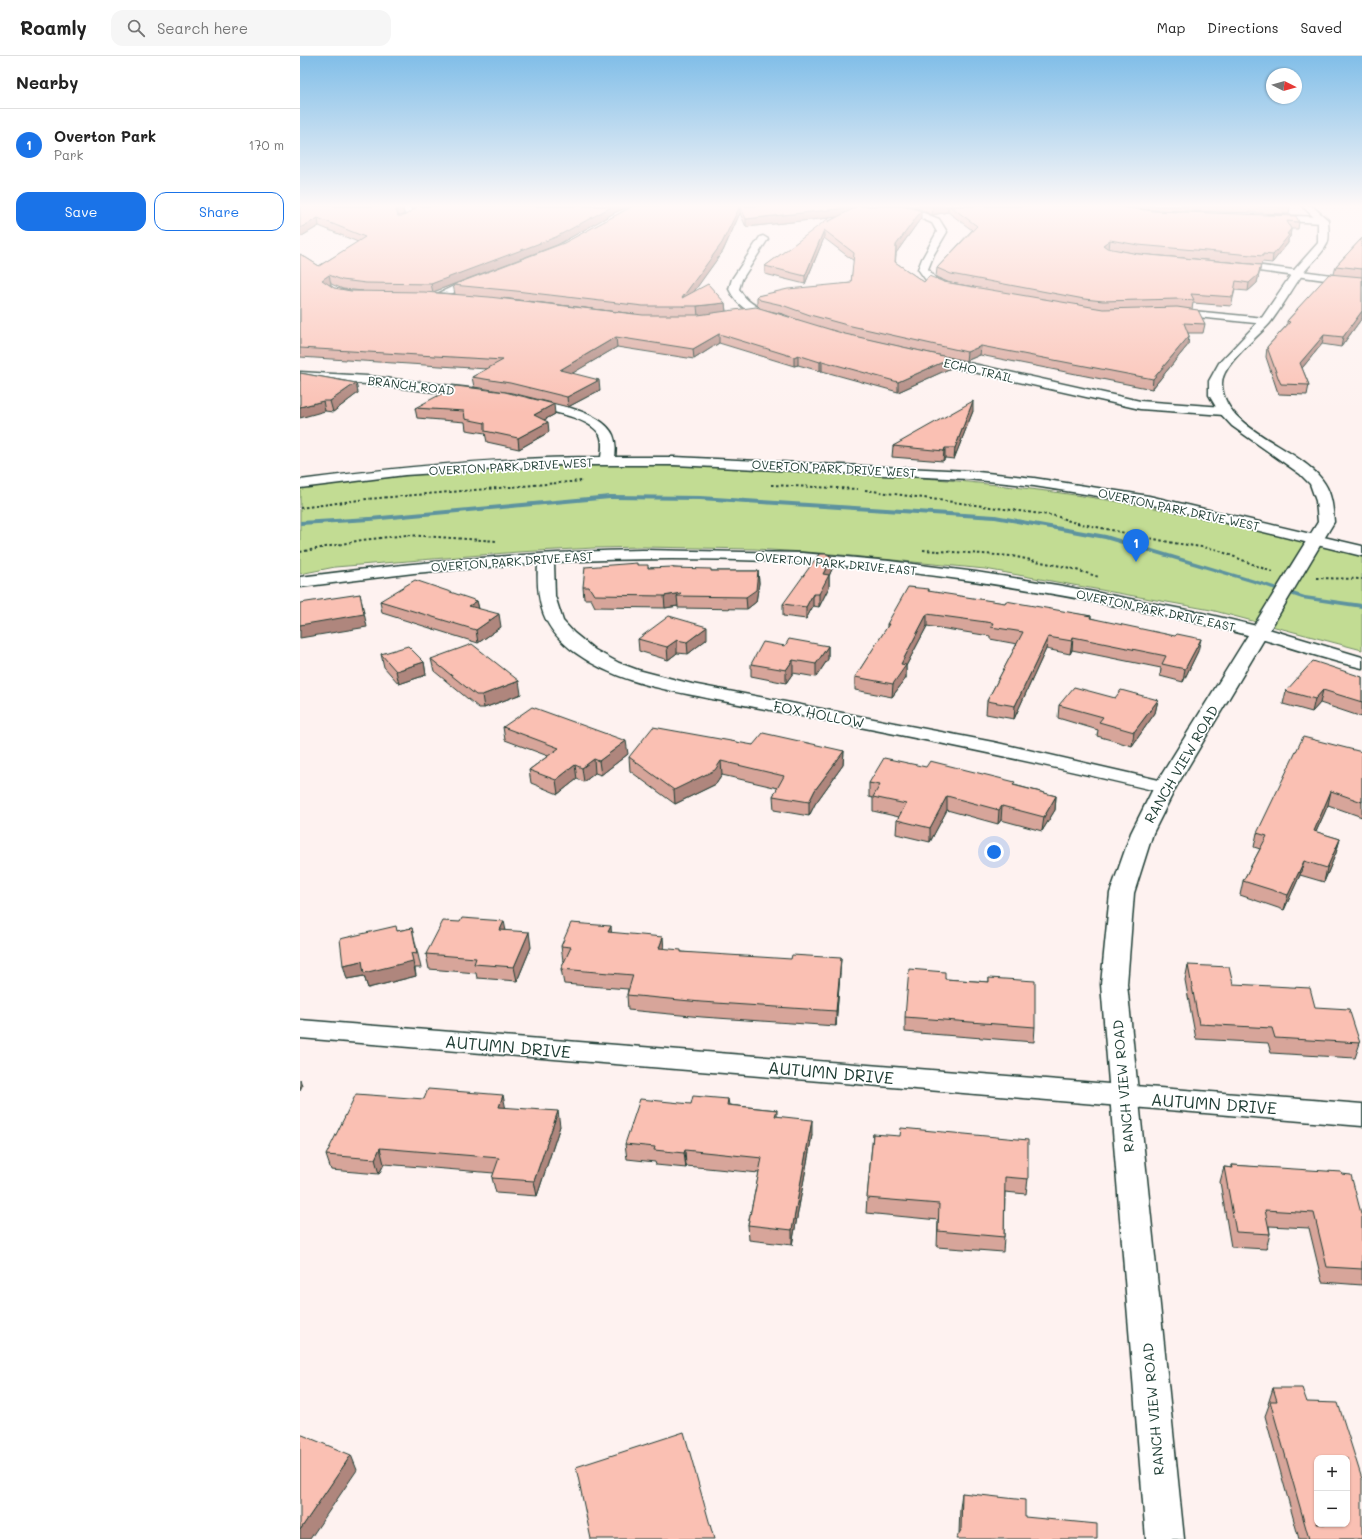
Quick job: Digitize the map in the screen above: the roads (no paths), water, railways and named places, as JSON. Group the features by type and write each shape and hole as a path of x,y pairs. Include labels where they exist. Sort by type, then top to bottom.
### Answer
{"street":[{"path":"459,299 432,297 486,275"},
{"path":"739,275 734,289 737,295 756,312"},
{"path":"928,275 932,281 962,291"},
{"name":"RANCH VIEW ROAD","path":"1165,1539 1123,1096 1114,984 1122,893 1142,833 1165,787 1290,579 1317,540 1326,522 1325,506 1317,482 1302,468 1240,426 1217,402 1214,391 1219,370 1265,321 1296,275"},
{"path":"1307,275 1362,282"},
{"path":"742,314 756,312 792,322"},
{"path":"1161,312 1216,315 1265,321"},
{"name":"ECHO TRAIL","path":"914,355 1140,405 1224,410"},
{"name":"BRANCH ROAD","path":"300,376 405,383 490,395"},
{"path":"512,399 550,406 582,417 595,424 606,434 610,449 608,461"},
{"name":"OVERTON PARK DRIVE WEST","path":"300,484 439,469 560,461 674,461 953,474 1034,482 1149,500 1362,551"},
{"name":"OVERTON PARK DRIVE EAST","path":"300,582 387,571 546,557 657,554 750,556 870,564 1005,581 1150,608 1265,621 1362,663"},
{"name":"FOX HOLLOW","path":"546,557 547,608 554,620 562,632 588,652 604,663 621,670 694,690 1016,752 1165,787"},
{"name":"AUTUMN DRIVE","path":"300,1030 1362,1115"}],"waterway":[{"path":"300,523 370,519 610,497 700,498 995,517 1106,537 1266,585 1304,598 1362,606"}],"place":[{"name":"Overton Park","path":"1136,562"}]}
